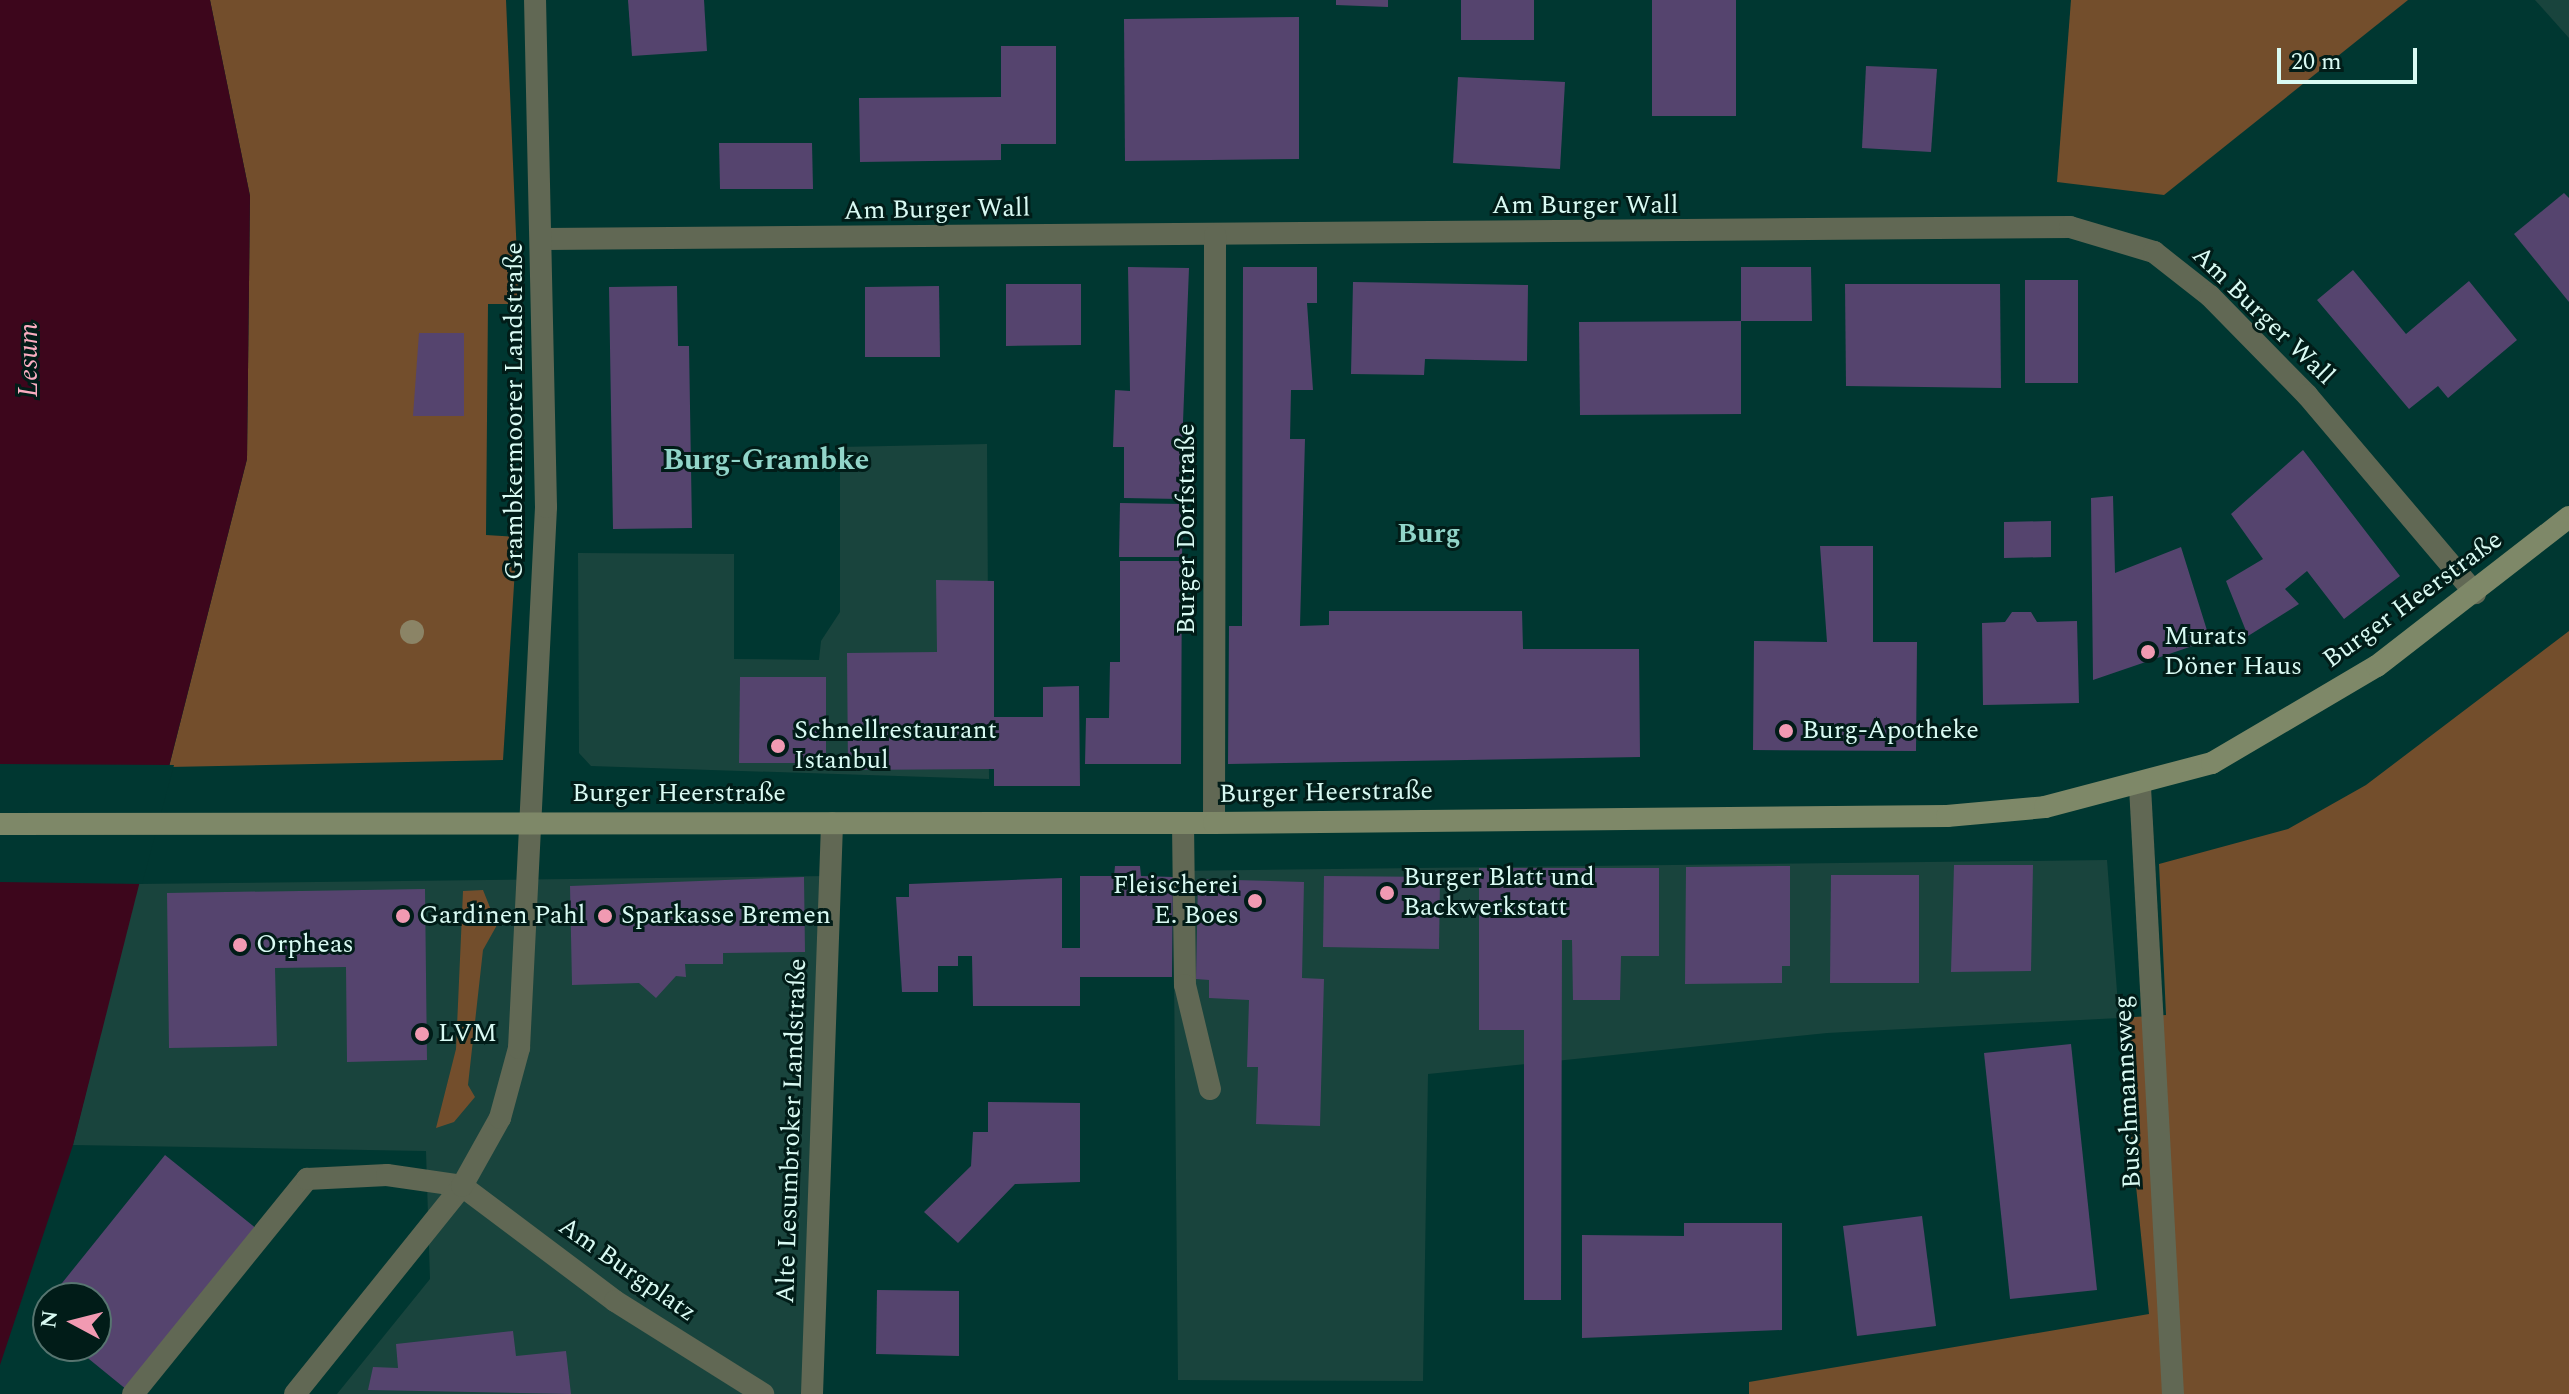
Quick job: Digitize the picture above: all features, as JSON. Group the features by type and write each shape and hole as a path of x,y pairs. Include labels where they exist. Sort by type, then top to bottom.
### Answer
{"main road":[{"name":"Burger Heerstraße","path":"0,824 1214,823 1947,816 2140,787 2212,763 2302,712 2475,593 2569,517"}],"street":[{"name":"Grambkermoorer Landstraße","path":"295,1394 462,1186 500,1118 519,1048 546,507 544,239 535,0"},
{"name":"Am Burger Wall","path":"544,239 2070,227 2154,252 2210,296 2307,395 2475,593"},
{"name":"Burger Dorfstraße","path":"1214,823 1215,235"},
{"name":"Buschmannsweg","path":"2140,787 2173,1394"},
{"name":"Alte Lesumbroker Landstraße","path":"812,1394 832,823"},
{"path":"1183,823 1185,985 1210,1089"},
{"path":"133,1394 307,1179 387,1175 462,1186"},
{"name":"Am Burgplatz","path":"462,1186 615,1301 763,1394"}],"shaded area":[{"path":"210,0 506,0 519,304 488,304 486,535 517,537 503,760 169,767 247,459 250,196"},
{"path":"2071,0 2408,0 2164,195 2057,182"},
{"path":"2535,0 2569,0 2569,38"},
{"path":"987,444 989,779 591,766 579,753 578,553 734,554 734,659 819,660 821,641 840,612 840,447"},
{"path":"2569,631 2569,1394 1749,1394 1749,1382 2149,1314 2119,1018 2166,1015 2159,864 2288,829 2366,785"},
{"path":"2107,860 2119,1018 1827,1033 1428,1074 1423,1381 1178,1380 1173,871"},
{"path":"831,876 805,1394 337,1394 430,1279 426,1151 73,1145 137,884"},
{"path":"483,890 497,925 483,950 468,1085 475,1097 454,1122 436,1128 456,1049 463,891"}],"water":[{"name":"Lesum","path":"0,0 210,0 250,196 247,459 73,1145 0,1365"}],"pier":[{"path":"0,764 174,765 142,884 0,882"}],"building":[{"path":"628,0 704,0 707,51 632,56"},
{"path":"1336,0 1388,0 1388,7 1336,5"},
{"path":"1461,0 1534,0 1534,40 1461,40"},
{"path":"1652,0 1736,0 1736,116 1652,116"},
{"path":"1299,17 1299,159 1125,161 1124,19"},
{"path":"1001,46 1056,46 1056,144 1001,144 1001,160 860,162 859,98 1001,97"},
{"path":"1866,66 1937,69 1931,152 1862,148"},
{"path":"1458,77 1565,82 1560,169 1453,163"},
{"path":"719,143 812,143 813,189 720,189"},
{"path":"2564,193 2569,198 2569,302 2514,234"},
{"path":"1128,267 1189,268 1180,499 1124,498 1124,447 1113,447 1115,390 1130,391"},
{"path":"1243,267 1317,267 1317,303 1307,303 1313,390 1291,390 1290,439 1305,439 1300,626 1329,625 1329,611 1522,611 1523,649 1639,649 1640,757 1228,764 1229,626 1242,626"},
{"path":"1741,267 1811,267 1812,321 1741,321"},
{"path":"2353,270 2406,334 2469,281 2517,340 2448,398 2438,386 2409,409 2317,300"},
{"path":"2025,280 2078,280 2078,383 2025,383"},
{"path":"1353,282 1528,285 1527,361 1425,359 1424,375 1351,374"},
{"path":"1006,284 1081,284 1081,345 1006,346"},
{"path":"1845,284 2000,284 2001,388 1846,386"},
{"path":"677,286 678,346 689,346 692,528 613,529 609,287"},
{"path":"939,286 940,357 865,357 865,287"},
{"path":"1741,321 1741,414 1580,415 1579,322"},
{"path":"419,333 464,333 464,416 413,416"},
{"path":"2303,450 2400,576 2344,619 2307,571 2285,589 2299,604 2248,636 2226,581 2263,559 2231,514"},
{"path":"2113,496 2115,573 2181,547 2210,640 2093,680 2091,498"},
{"path":"1120,503 1183,504 1182,557 1119,557"},
{"path":"2051,521 2051,557 2004,558 2004,522"},
{"path":"1820,546 1873,546 1873,642 1917,642 1916,751 1753,750 1754,641 1827,642"},
{"path":"1120,561 1182,561 1181,764 1085,764 1086,718 1109,718 1110,662 1120,662"},
{"path":"936,580 994,581 994,717 1043,717 1043,687 1079,686 1080,786 994,786 994,769 848,770 847,653 937,652"},
{"path":"2012,612 2031,612 2037,622 2077,621 2079,703 1983,705 1982,623 2005,622"},
{"path":"740,677 826,677 826,763 739,763"},
{"path":"1954,865 2033,865 2031,971 1951,972"},
{"path":"1115,866 1140,866 1141,876 1173,877 1172,977 1080,977 1080,1006 973,1006 972,956 958,956 958,966 938,966 938,992 902,992 896,897 909,897 909,884 1062,878 1062,948 1080,948 1080,876 1114,876"},
{"path":"1790,866 1790,966 1782,966 1782,983 1685,984 1686,867"},
{"path":"1479,868 1659,868 1659,956 1621,956 1620,1000 1573,1000 1572,940 1562,940 1561,1300 1524,1300 1524,1030 1479,1030"},
{"path":"1831,875 1919,875 1919,983 1830,983"},
{"path":"1324,876 1440,877 1439,949 1323,947"},
{"path":"804,877 805,952 723,953 723,964 685,964 686,977 676,976 656,998 639,983 572,985 570,886"},
{"path":"1198,879 1304,882 1302,978 1324,979 1320,1126 1256,1124 1258,1067 1247,1067 1249,1000 1209,998 1209,980 1196,979"},
{"path":"425,889 427,1060 347,1062 346,967 275,968 277,1046 169,1048 167,893"},
{"path":"2071,1044 2097,1290 2010,1299 1984,1053"},
{"path":"988,1102 1080,1103 1080,1182 1015,1184 958,1243 924,1212 971,1166 973,1132 988,1132"},
{"path":"165,1155 257,1229 127,1390 93,1362 112,1362 112,1282 63,1282"},
{"path":"1922,1216 1936,1326 1857,1336 1843,1226"},
{"path":"1684,1223 1782,1223 1782,1330 1582,1338 1582,1235 1684,1236"},
{"path":"877,1290 959,1291 959,1356 876,1354"},
{"path":"513,1331 516,1356 566,1351 571,1394 368,1390 373,1367 398,1368 396,1344"}],"place":[{"name":"Murats Döner Haus","path":"2148,652"},
{"name":"Burg-Apotheke","path":"1786,731"},
{"name":"Schnellrestaurant Istanbul","path":"778,746"},
{"name":"Burger Blatt und Backwerkstatt","path":"1387,893"},
{"name":"Fleischerei E. Boes","path":"1255,901"},
{"name":"Gardinen Pahl","path":"403,916"},
{"name":"Sparkasse Bremen","path":"605,916"},
{"name":"Orpheas","path":"240,945"},
{"name":"LVM","path":"422,1034"}],"district":[{"name":"Burg-Grambke","path":"766,460"},
{"name":"Burg","path":"1429,534"}]}
